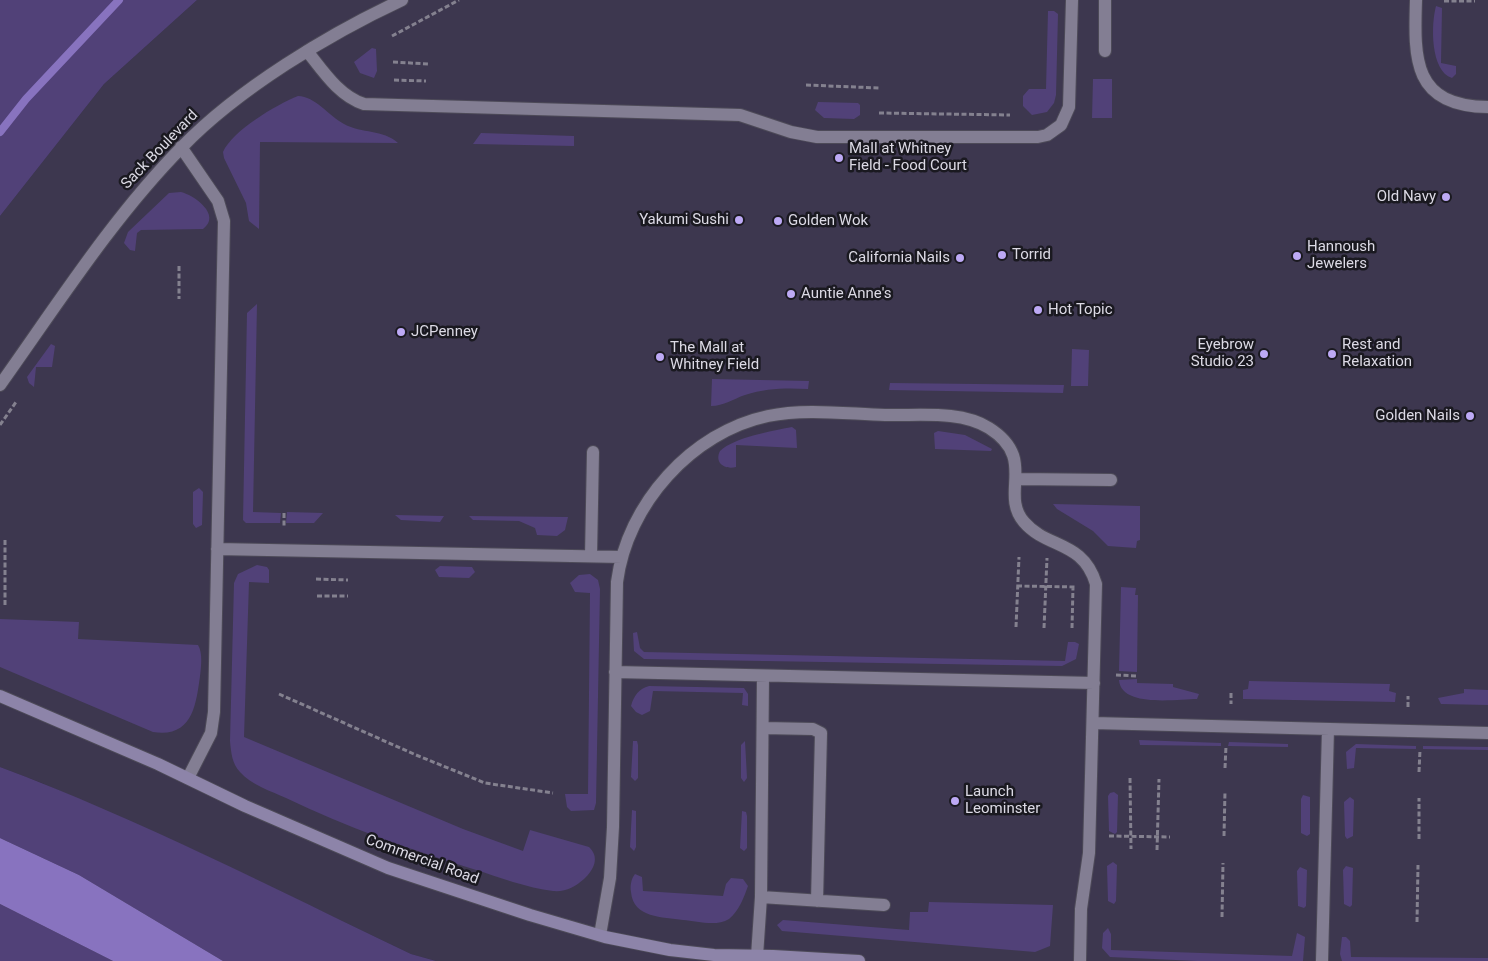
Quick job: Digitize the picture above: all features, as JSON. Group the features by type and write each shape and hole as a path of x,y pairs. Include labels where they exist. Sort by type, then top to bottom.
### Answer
{"street":[{"name":"Commercial Road","path":"0,696 388,868 530,915 600,935 670,950 714,955 859,961"}],"lane":[{"name":"Sack Boulevard","path":"0,385 126,210 181,147 210,120 307,51 402,0"},
{"path":"307,51 340,89 356,102 364,104 740,115 791,132 818,137 1009,138 1047,135 1061,126 1067,114 1072,0"},
{"path":"1105,0 1105,51"},
{"path":"1416,0 1416,56 1424,78 1438,94 1450,101 1461,105 1488,107"},
{"path":"181,147 218,201 224,221 213,723 211,733 188,778"},
{"path":"600,935 610,871 613,827 617,582 622,558 642,510 655,491 680,464 706,442 725,430 769,415 810,413 949,416 968,419 990,429 1007,444 1016,462 1017,509 1024,522 1082,558 1093,574 1096,588 1089,853 1081,909 1080,961"},
{"path":"591,556 593,452"},
{"path":"1016,478 1111,480"},
{"path":"217,549 622,558"},
{"path":"615,672 1094,683"},
{"path":"756,956 761,897 763,676"},
{"path":"1093,722 1488,733"},
{"path":"763,728 813,730 821,733 817,901"},
{"path":"1322,961 1328,729"},
{"path":"761,897 884,906"}],"path":[{"path":"392,36 459,0"},
{"path":"1444,2 1475,1"},
{"path":"393,62 428,64"},
{"path":"394,80 426,80"},
{"path":"806,85 879,88"},
{"path":"879,113 1010,115"},
{"path":"179,266 179,299"},
{"path":"0,425 16,402"},
{"path":"284,513 284,526"},
{"path":"5,538 5,605"},
{"path":"1016,627 1019,557"},
{"path":"1044,628 1047,558"},
{"path":"316,579 348,580"},
{"path":"1017,586 1096,588"},
{"path":"1072,628 1073,587"},
{"path":"317,596 348,596"},
{"path":"1116,675 1136,676"},
{"path":"1231,693 1231,704"},
{"path":"279,694 416,755 485,783 553,792"},
{"path":"1408,696 1408,707"},
{"path":"1225,768 1226,746"},
{"path":"1419,772 1420,749"},
{"path":"1130,778 1131,849"},
{"path":"1157,850 1159,779"},
{"path":"1224,836 1225,791"},
{"path":"1419,798 1419,839"},
{"path":"1109,836 1170,837"},
{"path":"1222,917 1223,863"},
{"path":"1417,922 1418,865"}],"shaded area":[{"path":"0,0 197,0 104,84 0,216"},
{"name":"The Mall at Whitney Field","path":"197,0 1488,0 1488,961 436,961 411,954 196,851 42,783 0,767 0,216 104,84"},
{"path":"1436,6 1442,8 1441,63 1456,66 1456,74 1452,78 1445,74 1436,57 1433,24"},
{"path":"1048,11 1054,11 1058,14 1056,95 1054,103 1047,112 1032,115 1023,106 1023,96 1029,89 1046,89"},
{"path":"372,48 376,49 377,71 374,78 360,73 354,62"},
{"path":"1093,79 1112,79 1112,118 1092,118"},
{"path":"298,96 310,99 344,124 379,133 398,143 260,142 259,229 249,221 246,203 224,158 223,152 228,144 245,127 278,105"},
{"path":"818,102 858,103 860,105 860,115 854,119 824,118 815,110"},
{"path":"481,133 574,136 574,146 473,144"},
{"path":"181,192 193,197 204,206 208,212 208,224 203,229 141,230 137,233 135,251 130,250 124,243 128,232 169,193"},
{"path":"257,304 253,512 281,513 280,523 246,523 243,520 247,313"},
{"path":"51,344 55,346 52,367 36,367 34,387 29,383 27,377"},
{"path":"1072,349 1089,350 1088,386 1071,386"},
{"path":"712,379 809,381 808,389 761,391 720,405 711,406"},
{"path":"890,383 1064,385 1063,393 889,390"},
{"path":"792,427 796,430 797,448 736,445 736,467 732,468 722,465 718,459 720,451 735,442 754,435"},
{"path":"938,431 965,435 992,449 991,451 935,449 934,433"},
{"path":"199,488 203,492 202,525 196,528 193,524 193,492"},
{"path":"1053,504 1140,506 1140,540 1137,541 1136,548 1108,546 1093,531 1057,509"},
{"path":"287,512 323,513 314,523 286,523"},
{"path":"395,515 444,516 440,522 401,520"},
{"path":"469,516 568,517 565,530 557,536 537,535 535,528 519,521 473,520"},
{"path":"257,565 267,567 269,570 269,583 249,582 244,737 463,829 523,851 530,830 589,847 595,859 593,868 588,875 574,887 562,891 543,890 523,885 378,837 309,809 245,777 237,769 234,762 230,741 234,583 238,574"},
{"path":"440,566 472,567 475,572 469,578 439,577 435,570"},
{"path":"590,574 598,580 600,589 596,803 594,810 571,811 567,807 565,794 588,794 590,593 575,592 570,583 579,575"},
{"path":"1121,587 1136,588 1135,595 1138,595 1137,672 1119,671"},
{"path":"0,619 79,622 78,639 198,645 201,656 200,676 194,708 190,718 176,730 166,733 153,732 0,667"},
{"path":"637,632 640,648 644,652 1065,661 1068,642 1079,644 1076,659 1062,666 644,659 634,651 633,633"},
{"path":"1137,679 1137,683 1173,684 1173,687 1199,694 1197,699 1151,700 1139,698 1129,695 1122,689 1119,680"},
{"path":"1249,681 1390,684 1389,691 1396,693 1395,702 1243,699 1243,690 1248,689"},
{"path":"649,686 744,688 748,694 748,706 742,705 743,693 653,691 650,711 642,715 631,706 637,693"},
{"path":"1464,689 1488,690 1488,705 1441,704 1438,698 1464,693"},
{"path":"1139,740 1221,743 1221,746 1140,745"},
{"path":"633,741 637,741 638,745 638,778 635,781 631,777"},
{"path":"745,741 747,778 744,782 741,778 741,745"},
{"path":"1229,742 1288,744 1288,747 1228,746"},
{"path":"1356,744 1416,746 1416,749 1356,748 1354,768 1347,769 1346,752"},
{"path":"1423,746 1488,747 1488,750 1423,749"},
{"path":"0,767 105,809 411,954 436,961 223,961 79,875 0,838"},
{"path":"1114,792 1118,795 1117,832 1115,834 1109,831 1108,796"},
{"path":"1303,795 1310,797 1310,834 1307,836 1301,833 1301,799"},
{"path":"1350,797 1354,800 1353,836 1347,839 1345,836 1344,802"},
{"path":"632,810 636,811 636,847 634,851 630,847"},
{"path":"742,811 746,812 747,816 747,848 744,851 740,848"},
{"path":"0,838 79,875 223,961 113,961 0,904"},
{"path":"1113,862 1117,865 1116,901 1114,904 1108,901 1107,866"},
{"path":"1346,866 1353,868 1352,905 1350,907 1344,904 1343,870"},
{"path":"1300,867 1307,870 1306,906 1304,908 1298,906 1297,871"},
{"path":"635,874 642,877 643,891 723,896 726,884 731,878 743,879 748,886 738,908 729,919 718,923 700,922 658,917 650,915 637,907 631,892 631,883"},
{"path":"929,902 1053,905 1050,946 1035,952 782,931 777,925 783,920 909,930 910,912 928,912"},
{"path":"0,904 113,961 0,961"},
{"path":"1108,928 1111,934 1111,950 1292,956 1297,933 1305,937 1303,961 1197,961 1110,957 1102,948 1103,933"},
{"path":"1342,937 1346,937 1350,941 1351,957 1488,958 1488,961 1342,961 1340,954"}],"waterway":[{"path":"0,132 26,99 119,0"}],"place":[{"name":"Mall at Whitney Field - Food Court","path":"839,158"},
{"name":"Old Navy","path":"1446,197"},
{"name":"Yakumi Sushi","path":"739,220"},
{"name":"Golden Wok","path":"778,221"},
{"name":"Torrid","path":"1002,255"},
{"name":"Hannoush Jewelers","path":"1297,256"},
{"name":"California Nails","path":"960,258"},
{"name":"Auntie Anne's","path":"791,294"},
{"name":"Hot Topic","path":"1038,310"},
{"name":"JCPenney","path":"401,332"},
{"name":"Eyebrow Studio 23","path":"1264,354"},
{"name":"Rest and Relaxation","path":"1332,354"},
{"name":"The Mall at Whitney Field","path":"660,357"},
{"name":"Golden Nails","path":"1470,416"},
{"name":"Launch Leominster","path":"955,801"}]}
